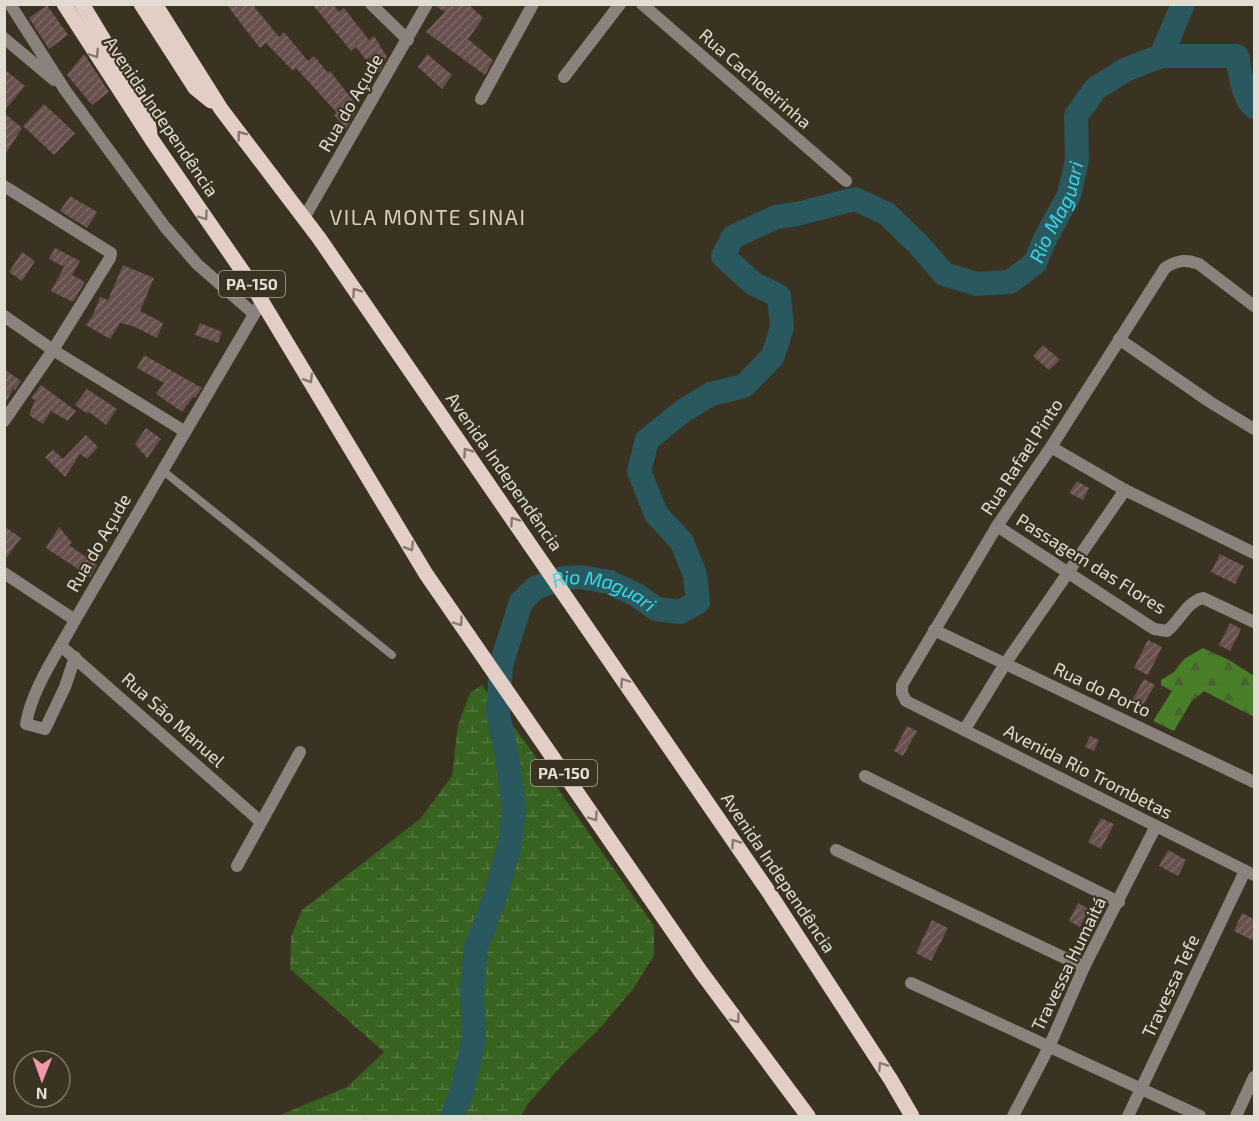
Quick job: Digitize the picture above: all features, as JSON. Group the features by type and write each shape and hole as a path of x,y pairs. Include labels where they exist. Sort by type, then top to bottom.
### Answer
{"main road":[{"name":"Avenida Independência","path":"63,4 152,140 426,574 701,972 808,1116"},
{"path":"82,4 146,110 152,140"},
{"path":"141,4 195,88 221,109"},
{"name":"Avenida Independência","path":"155,4 221,109 304,218 768,891 912,1116"}],"street":[{"path":"10,4 65,90 165,227 197,264 258,307"},
{"path":"371,4 408,40"},
{"name":"Rua do Açude","path":"304,218 427,4"},
{"path":"481,99 533,4"},
{"path":"564,77 620,4"},
{"name":"Rua Cachoeirinha","path":"642,4 846,181"},
{"path":"4,38 65,90"},
{"path":"4,186 111,253 53,350 4,421"},
{"name":"Rua Rafael Pinto","path":"906,701 902,693 902,685 934,630 997,526 1051,447 1165,268 1180,261 1189,260 1199,264 1254,306"},
{"name":"Rua do Açude","path":"75,657 65,687 45,729 26,724 34,698 75,620 258,307"},
{"path":"4,316 53,350 184,431"},
{"path":"1119,339 1210,402 1254,429"},
{"path":"1051,447 1125,490 1254,553"},
{"path":"965,729 1005,664 1125,490"},
{"name":"Passagem das Flores","path":"997,526 1154,629 1167,631 1189,605 1203,597 1254,622"},
{"path":"4,573 75,620"},
{"name":"Rua do Porto","path":"934,630 1254,782"},
{"name":"Rua São Manuel","path":"61,646 261,822"},
{"name":"Avenida Rio Trombetas","path":"906,701 1250,873"},
{"path":"237,866 300,752"},
{"path":"865,776 1119,902"},
{"name":"Travessa Humaitá","path":"1013,1116 1049,1047 1084,967 1156,826"},
{"path":"836,850 1084,967"},
{"name":"Travessa Tefe","path":"1128,1116 1250,873"},
{"path":"911,983 1200,1116"},
{"path":"1236,1116 1254,1077"}],"lane":[{"path":"162,470 392,655"}],"green space":[{"path":"1203,648 1229,660 1254,676 1254,717 1204,691 1191,702 1174,731 1153,721 1172,691 1161,685 1161,680 1174,672 1184,659"},
{"path":"482,685 523,739 654,926 654,955 633,989 600,1028 563,1064 527,1105 521,1116 278,1116 347,1087 384,1052 290,969 291,936 302,910 421,818 452,776 458,725 470,693"}],"building":[{"path":"226,4 252,4 279,37 284,32 308,61 314,56 328,73 330,71 358,107 346,129 334,115 337,113 296,68 293,71 266,43 260,48"},
{"path":"312,4 333,4 339,12 344,8 369,40 374,36 387,57 379,72 369,58 366,60 356,47 351,51"},
{"path":"435,4 468,4 483,18 468,39 493,60 485,75 426,32 445,12"},
{"path":"47,5 68,35 49,49 29,18"},
{"path":"84,54 109,92 92,105 67,75"},
{"path":"427,54 452,75 442,89 418,67"},
{"path":"4,69 25,86 4,111"},
{"path":"44,104 75,133 54,155 23,126"},
{"path":"4,113 22,128 4,156"},
{"path":"70,196 97,212 87,228 60,211"},
{"path":"55,248 80,261 72,275 85,282 73,302 51,291 64,267 49,259"},
{"path":"22,252 35,261 22,281 9,272"},
{"path":"123,265 154,278 140,311 163,323 157,338 133,326 120,323 110,339 86,325 100,297 108,300"},
{"path":"200,323 222,332 218,343 195,335"},
{"path":"1043,345 1060,360 1049,370 1033,356"},
{"path":"144,355 202,388 182,412 156,394 164,383 137,368"},
{"path":"4,369 21,381 15,390 13,389 4,406"},
{"path":"41,385 76,411 68,421 51,411 43,424 29,415 35,400 31,398"},
{"path":"87,389 117,409 106,425 75,405"},
{"path":"146,428 161,439 147,458 135,444"},
{"path":"86,435 98,447 87,459 80,454 65,477 45,457 53,450 63,459"},
{"path":"1077,481 1089,488 1083,500 1069,493"},
{"path":"4,526 21,538 4,561"},
{"path":"59,527 72,543 69,545 97,565 90,577 46,548"},
{"path":"1220,554 1244,566 1235,584 1211,572"},
{"path":"1230,623 1241,629 1230,651 1219,645"},
{"path":"1148,640 1162,647 1148,675 1134,668"},
{"path":"1144,679 1155,685 1141,708 1131,702"},
{"path":"907,726 917,731 903,756 894,751"},
{"path":"1090,736 1099,740 1094,751 1085,747"},
{"path":"1101,818 1114,824 1101,849 1088,842"},
{"path":"1168,850 1186,860 1178,876 1159,866"},
{"path":"1078,903 1089,909 1080,927 1069,921"},
{"path":"1242,913 1254,919 1254,941 1234,931"},
{"path":"932,920 948,928 931,961 916,953"}],"waterway":[{"name":"Rio Maguari","path":"452,1116 462,1092 474,1039 472,990 476,947 493,903 510,845 514,808 507,756 498,714 501,665 521,602 535,588 563,578 580,577 609,582 637,595 656,609 680,612 698,602 695,575 682,542 656,514 639,471 647,440 683,411 711,394 744,386 773,356 782,327 779,296 754,284 723,256 733,237 776,217 855,199 887,214 919,245 944,274 977,284 1010,282 1035,263 1069,195 1077,160 1076,116 1095,89 1125,70 1161,56 1183,4"},
{"name":"Rio Maguari","path":"1161,56 1237,56 1244,90 1254,107"}],"district":[{"name":"VILA MONTE SINAI","path":"428,218"}]}
